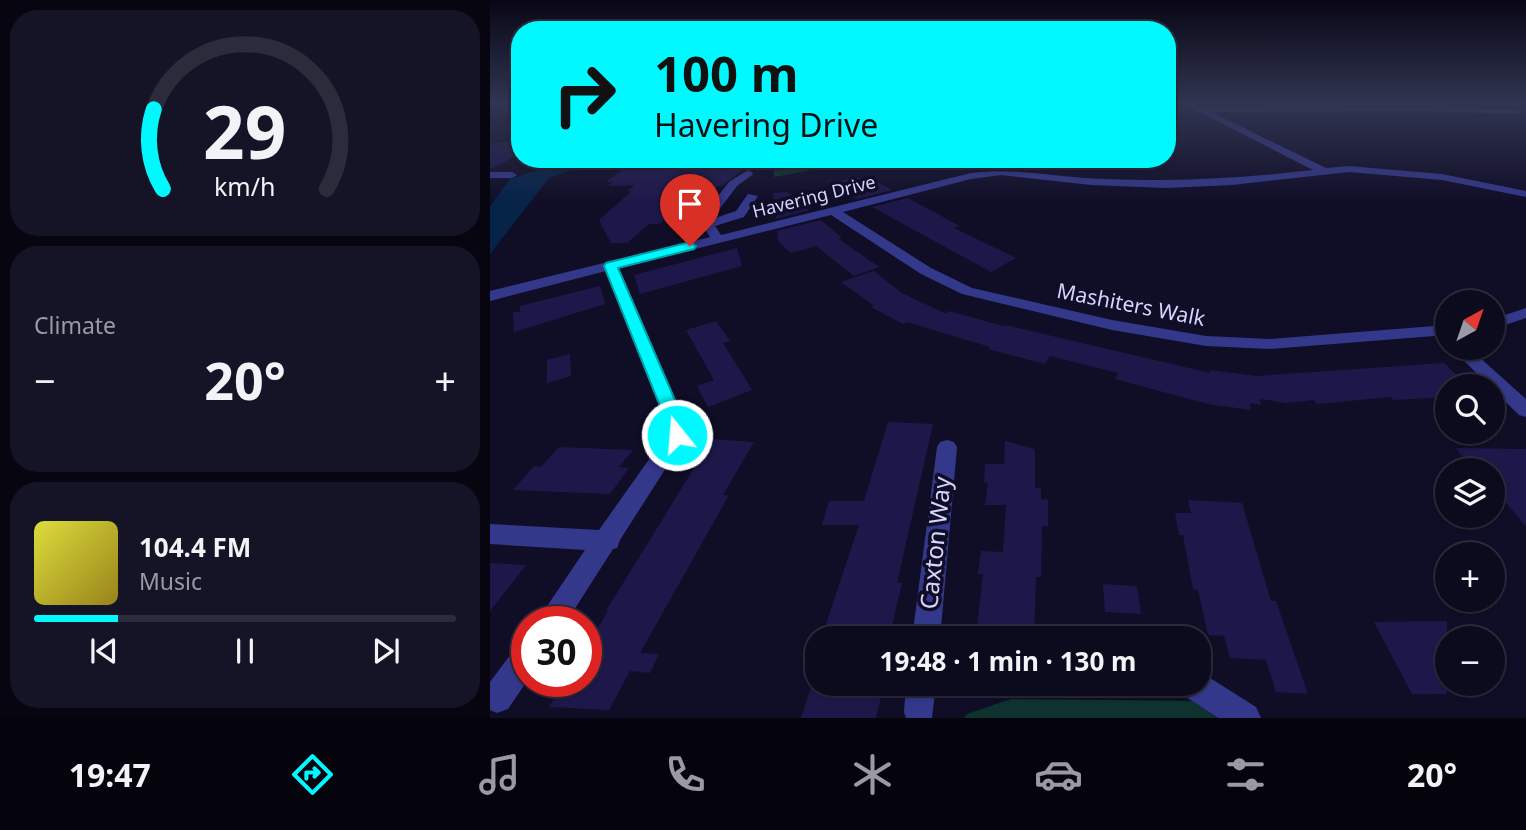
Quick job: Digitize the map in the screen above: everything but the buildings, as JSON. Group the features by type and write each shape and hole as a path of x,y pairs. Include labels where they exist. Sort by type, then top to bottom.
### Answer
{"street":[{"path":"1254,137 1323,171"},
{"path":"998,168 1001,172"},
{"name":"Havering Drive","path":"490,296 971,176 1001,172 1091,182 1167,185 1232,182 1323,171 1385,171 1442,177 1526,194"},
{"path":"717,239 705,220 733,184 748,173"},
{"path":"490,175 512,175"},
{"path":"707,225 737,216 752,196"},
{"name":"Mashiters Walk","path":"832,210 926,271 967,291 1112,325 1206,341 1270,344 1435,333"},
{"path":"562,606 677,435 675,421 611,266"},
{"path":"1505,320 1526,313"},
{"path":"1472,360 1526,410"},
{"name":"Caxton Way","path":"927,626 947,447"},
{"path":"490,534 608,541"},
{"path":"497,698 511,678"},
{"path":"1211,695 1245,718"}],"green space":[{"path":"774,168 824,168 774,177"},
{"path":"1011,699 1192,701 1217,718 964,718 967,714"}],"water":[{"path":"544,168 578,168 549,178 490,254 490,206 510,179"}],"route":[{"path":"677,435 675,421 611,266 690,246"}]}
